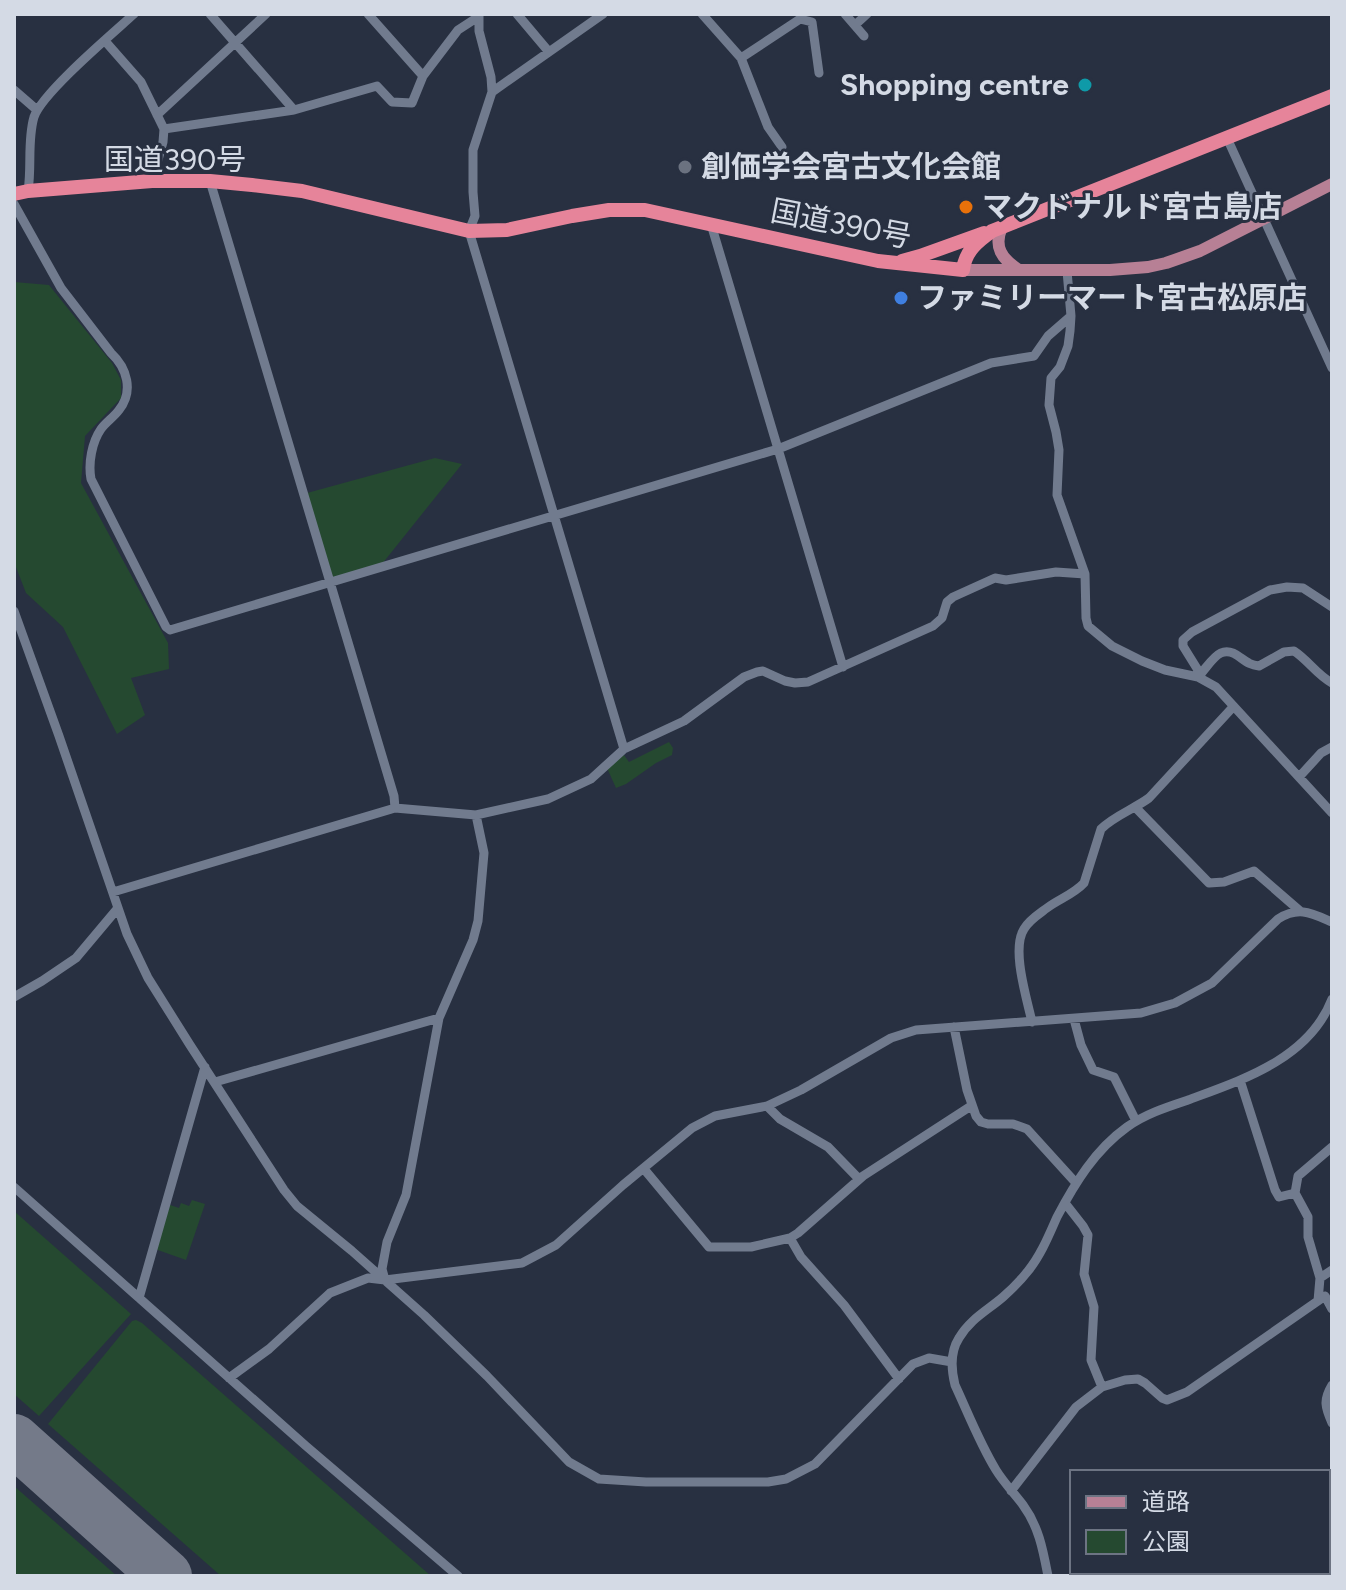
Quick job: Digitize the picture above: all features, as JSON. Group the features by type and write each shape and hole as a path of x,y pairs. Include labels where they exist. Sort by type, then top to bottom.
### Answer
{"highway":[{"path":"890,263 920,256 997,229 1332,96"},
{"name":"国道390号","path":"21,192 152,181 210,181 302,191 469,231 507,230 572,216 625,209 645,210 890,263 963,270"},
{"path":"963,270 964,260 971,249 997,229"}],"main road":[{"path":"963,270 1110,270 1166,263 1200,251 1332,184"},
{"path":"997,229 999,251 1008,263 1021,271"}],"street":[{"path":"21,192 31,172 30,140 37,110 64,79 134,14"},
{"path":"210,14 294,110"},
{"path":"157,115 266,14"},
{"path":"368,14 423,76"},
{"path":"517,14 549,52"},
{"path":"492,92 603,14"},
{"path":"702,14 741,58 768,127 782,147"},
{"path":"845,14 864,36"},
{"path":"855,25 867,14"},
{"path":"164,129 294,110 377,86 392,102 412,103 423,76 458,30 478,15"},
{"path":"478,15 492,92 473,150 475,216 469,231 624,749"},
{"path":"741,58 800,19 812,22 819,73"},
{"path":"105,41 141,82 164,129 152,181"},
{"path":"14,90 37,110"},
{"path":"1227,138 1332,368"},
{"path":"210,181 394,796 395,808"},
{"path":"14,204 61,288 118,360 127,377 126,399 103,427 95,443 89,465 91,479 170,630 778,449 966,372 991,363 1034,356 1048,336 1071,316"},
{"path":"711,224 843,667"},
{"path":"1067,271 1071,316 1068,346 1060,367 1051,378 1049,405 1059,450 1057,495 1085,574 1088,626 1112,646 1165,670 1200,676 1216,687 1332,813"},
{"path":"113,892 395,808 476,815 548,799 591,779 624,749 684,721 744,677 757,672 785,681 808,682 933,626 942,618 947,602 953,597 995,578 1006,580 1056,572 1085,574"},
{"path":"1200,676 1183,646 1183,640 1192,632 1270,590 1303,588 1332,607"},
{"path":"14,611 137,958 284,1190 297,1206 385,1280 487,1376 569,1462 599,1479 646,1482 768,1482 786,1479 815,1464 920,1360 929,1358 952,1362"},
{"path":"1200,676 1225,650 1234,652 1255,666 1284,652 1294,651 1322,678 1332,683"},
{"path":"1032,1022 1019,958 1020,938 1024,929 1034,917 1079,889 1084,883 1101,829 1149,798 1233,707"},
{"path":"1300,776 1321,753 1332,747"},
{"path":"1136,808 1209,883 1224,882 1254,871 1300,911"},
{"path":"385,1280 382,1269 387,1242 406,1195 439,1018 473,940 478,921 484,853 476,815"},
{"path":"14,997 76,958 118,908"},
{"path":"229,1378 269,1349 330,1293 368,1278 385,1280 522,1263 556,1245 692,1128 715,1116 767,1106 891,1038 916,1030 1141,1013 1175,1003 1212,983 1285,914 1306,911 1332,922"},
{"path":"1048,1576 1041,1538 1024,1506 1003,1483 990,1461 955,1385 952,1362 957,1341 969,1324 1003,1297 1031,1267 1076,1183 1108,1143 1136,1121 1267,1068 1301,1043 1318,1025 1331,1004"},
{"path":"215,1082 439,1018"},
{"path":"1074,1019 1081,1045 1093,1070 1114,1077 1136,1121"},
{"path":"954,1027 971,1106 981,1122 1013,1124 1027,1129 1076,1183"},
{"path":"139,1298 205,1067"},
{"path":"1240,1080 1275,1190 1279,1197 1295,1193"},
{"path":"767,1106 780,1119 828,1147 859,1179"},
{"path":"644,1169 709,1247 751,1247 790,1238 798,1233 859,1179 971,1106"},
{"path":"1318,1301 1320,1278 1308,1237 1308,1217 1295,1193 1298,1176 1332,1147"},
{"path":"14,1187 458,1576"},
{"path":"1065,1203 1088,1235 1084,1274 1094,1307 1091,1360 1102,1387"},
{"path":"790,1238 801,1257 844,1305 899,1379"},
{"path":"1320,1278 1332,1270"},
{"path":"1011,1491 1076,1407 1102,1387 1138,1379 1167,1400 1187,1392 1325,1296 1332,1309"},
{"path":"1332,1385 1325,1403 1332,1423"}],"green space":[{"path":"14,282 49,285 112,363 121,380 121,398 85,436 81,483 168,643 169,669 131,678 145,715 117,734 63,627 26,593 14,562"},
{"path":"435,458 462,464 382,564 331,580 307,493"},
{"path":"669,742 673,748 672,755 616,788 607,768 624,755 629,762"},
{"path":"192,1200 205,1204 186,1260 155,1249 170,1205 179,1208 181,1203 189,1206"},
{"path":"14,1211 131,1314 39,1416 14,1394"},
{"path":"136,1320 431,1576 221,1576 48,1424 132,1321"},
{"path":"14,1486 117,1576 14,1576"}],"runway":[{"path":"14,1440 166,1576"}],"place":[{"name":"Shopping centre","path":"1085,85"},
{"name":"創価学会宮古文化会館","path":"685,167"},
{"name":"マクドナルド宮古島店","path":"966,207"},
{"name":"ファミリーマート宮古松原店","path":"901,298"}]}
